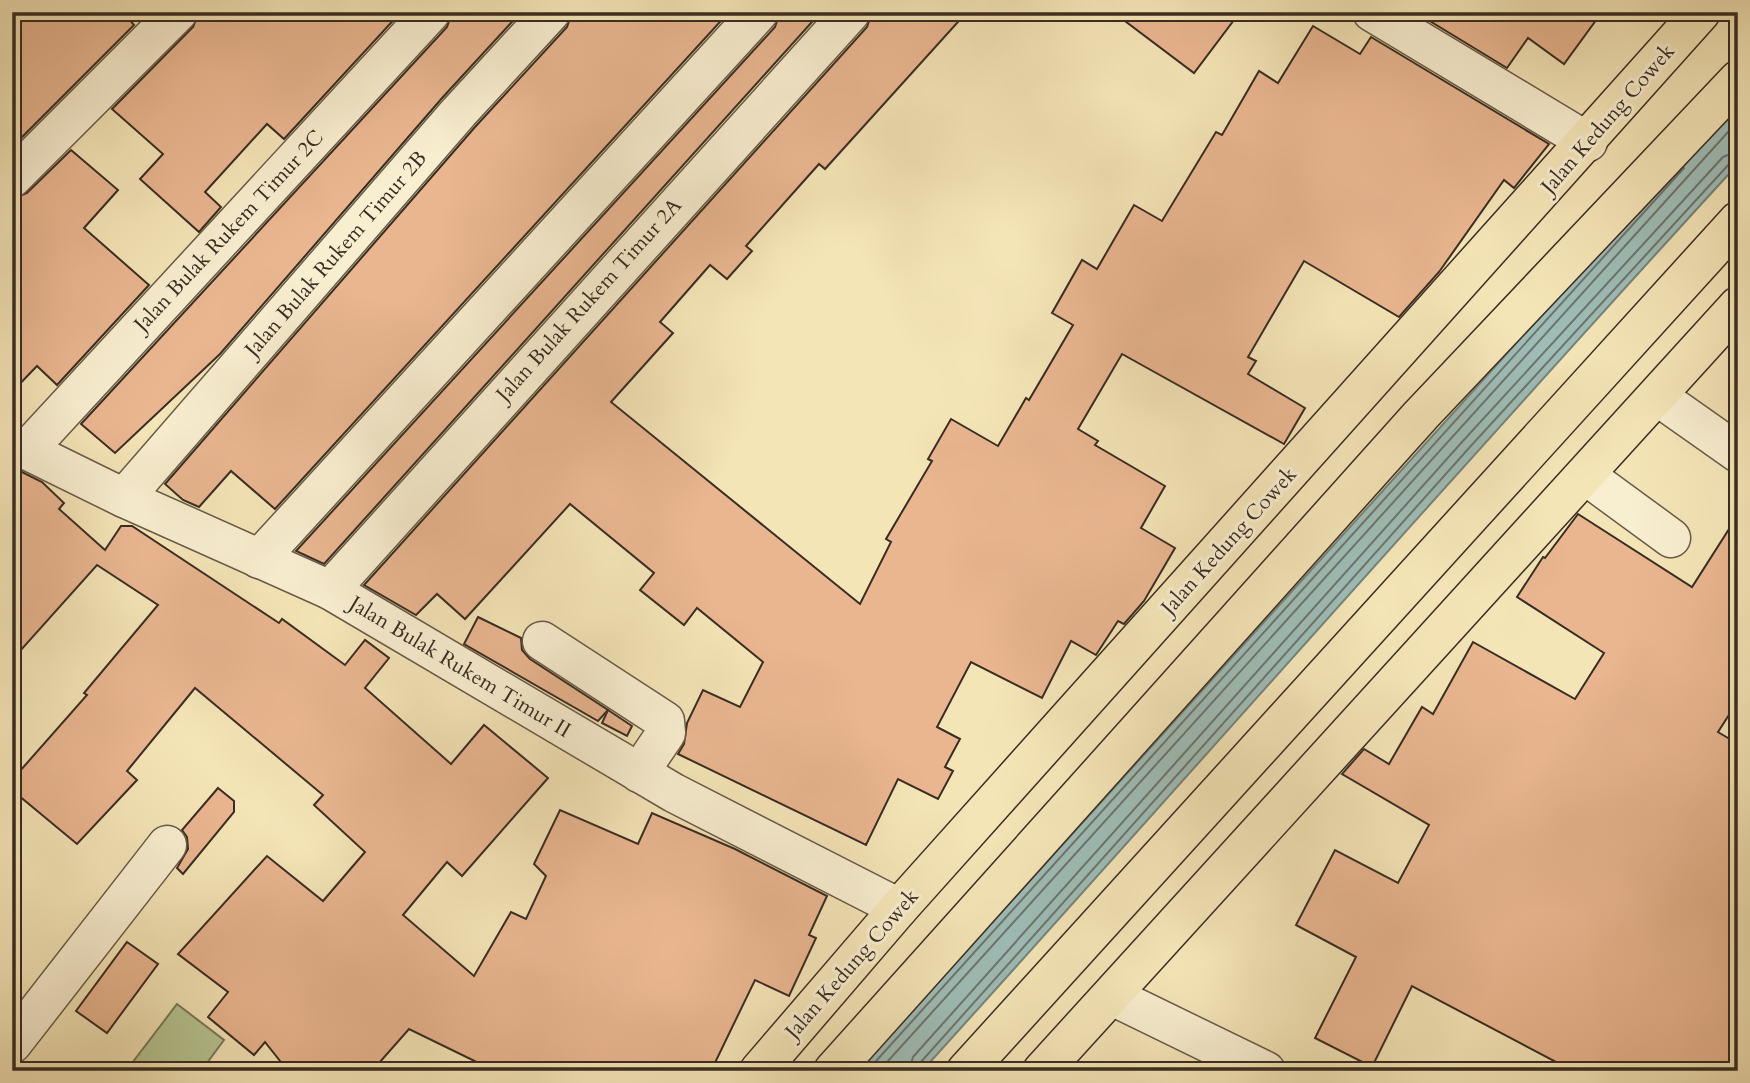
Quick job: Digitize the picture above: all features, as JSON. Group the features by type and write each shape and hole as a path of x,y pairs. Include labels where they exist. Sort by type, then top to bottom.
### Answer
{"main road":[{"name":"Jalan Kedung Cowek","path":"759,1071 899,908 1588,142 1701,12"},
{"path":"833,1071 1412,426 1738,80"},
{"path":"966,1071 1738,221"},
{"path":"1042,1071 1657,396 1733,320"}],"street":[{"path":"12,178 177,12"},
{"name":"Jalan Bulak Rukem Timur 2C","path":"19,446 431,12"},
{"name":"Jalan Bulak Rukem Timur 2B","path":"124,498 459,112 551,12"},
{"path":"259,559 759,12"},
{"name":"Jalan Bulak Rukem Timur 2A","path":"330,590 851,12"},
{"path":"1373,12 1588,142"},
{"path":"1657,396 1738,453"},
{"name":"Jalan Bulak Rukem Timur II","path":"19,446 124,498 330,590 639,773 899,908"},
{"path":"1585,475 1671,538"},
{"path":"542,641 665,721 666,733 639,773"},
{"path":"12,1044 167,845"},
{"path":"1112,996 1266,1071"}],"green space":[{"path":"177,1004 224,1040 201,1071 126,1071"}],"water":[{"path":"1738,98 1738,164 922,1071 858,1071"}],"building":[{"path":"12,12 123,12 134,25 12,147"},
{"path":"199,12 401,12 284,139 267,124 205,192 221,207 199,232 140,179 163,154 112,109 193,27"},
{"path":"452,12 521,12 443,97 220,354 115,453 81,424 447,27"},
{"path":"572,12 729,12 275,509 231,471 199,507 183,500 165,484 475,127 567,27"},
{"path":"780,12 821,12 324,564 296,551 775,27"},
{"path":"872,12 967,12 825,169 819,164 746,246 752,251 727,279 710,265 660,322 673,333 611,402 860,604 891,542 886,539 932,461 928,459 951,419 998,446 1026,398 1029,400 1073,325 1052,313 1082,260 1097,269 1134,205 1162,221 1216,132 1222,135 1259,71 1278,83 1313,26 1360,54 1371,37 1549,144 1514,188 1504,180 1439,272 1399,317 1304,261 1248,357 1256,361 1248,374 1305,408 1284,444 1122,354 1078,429 1098,441 1095,445 1165,486 1141,528 1175,548 1144,601 1124,624 1118,621 1096,655 1071,641 1042,698 971,662 937,727 960,739 945,767 953,771 938,799 898,779 866,845 678,754 684,744 687,723 703,690 740,707 763,662 697,608 684,625 640,590 654,573 570,504 465,619 437,594 416,615 364,585 867,27"},
{"path":"1113,12 1240,12 1194,73"},
{"path":"1415,12 1602,12 1564,64 1528,38 1507,68"},
{"path":"71,150 118,190 84,228 149,285 57,385 37,366 12,392 12,199 27,193"},
{"path":"12,467 42,482 64,503 59,509 105,550 121,526 132,526 279,623 282,619 345,665 365,640 389,658 365,688 451,764 484,725 548,778 462,876 447,862 403,915 474,976 511,912 526,919 546,876 534,864 560,810 638,844 652,813 735,849 827,896 809,935 816,938 789,996 755,980 711,1071 495,1071 409,1029 372,1071 288,1071 265,1042 254,1055 208,1017 228,992 178,954 267,856 323,901 365,852 314,805 323,795 195,688 127,771 137,780 77,844 12,790 12,780 87,695 84,693 158,605 97,565 12,660"},
{"path":"1578,514 1692,587 1738,515 1738,701 1718,732 1738,744 1738,1071 1573,1071 1412,986 1372,1067 1315,1038 1356,957 1296,925 1335,850 1398,883 1429,825 1342,774 1364,749 1389,764 1422,707 1433,714 1473,642 1575,699 1604,653 1517,597 1543,557 1545,558"},
{"path":"478,617 521,638 522,650 530,659 608,710 598,721 464,644"},
{"path":"608,710 632,726 627,736 602,723"},
{"path":"218,788 234,801 234,812 183,874 177,868 188,849 187,837 182,830"},
{"path":"127,942 158,964 107,1033 76,1011"}]}
